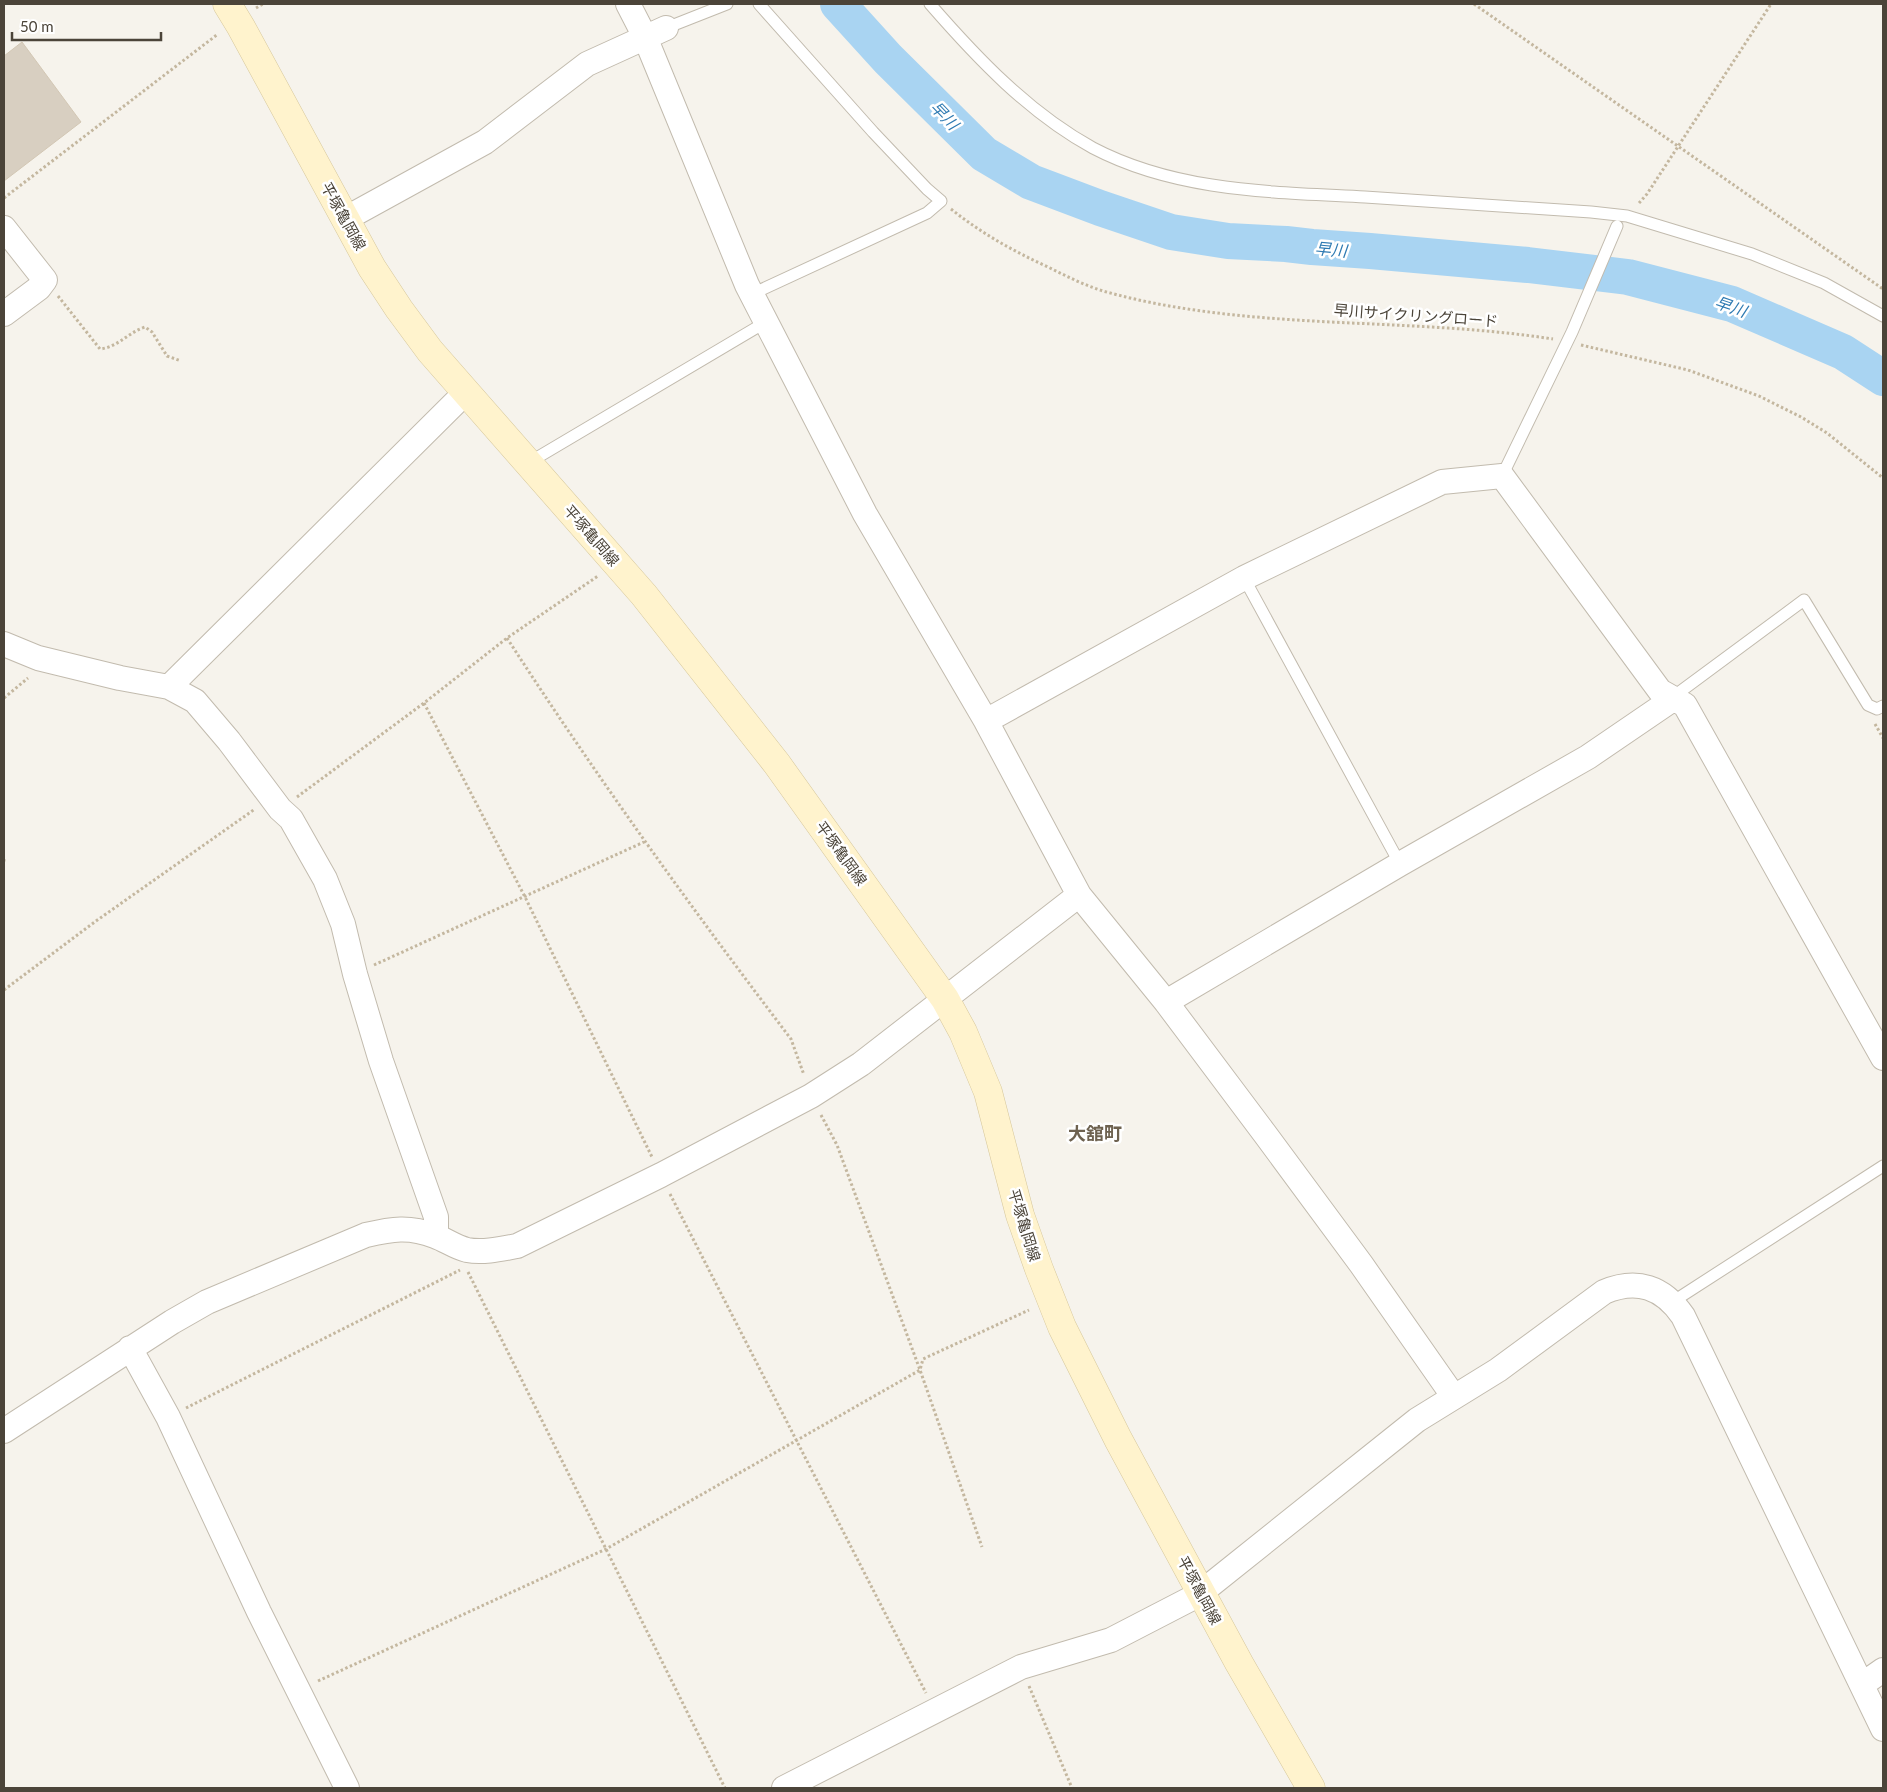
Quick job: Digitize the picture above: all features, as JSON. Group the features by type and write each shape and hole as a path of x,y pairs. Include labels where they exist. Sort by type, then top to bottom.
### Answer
{"main road":[{"name":"平塚亀岡線","path":"232,12 372,268 399,309 430,351 644,595 778,764 945,998 963,1032 988,1092 1020,1215 1038,1269 1062,1327 1118,1439 1311,1788"}],"street":[{"path":"628,4 655,33 752,294 766,322 865,514 986,721 1079,895 1166,1002 1362,1264 1454,1397"},
{"path":"346,219 485,142 588,64 655,33"},
{"path":"4,228 45,280 39,288 4,314"},
{"path":"169,687 466,392"},
{"path":"986,721 1244,578 1442,482 1502,476 1660,691 1685,706 1883,1058"},
{"path":"4,644 38,658 120,678 169,687 195,701 229,741 276,803 291,819 325,879 343,924 355,974 381,1061 436,1217 436,1236"},
{"path":"1166,1002 1400,864 1588,757 1673,699"},
{"path":"4,1431 130,1348 207,1302 366,1235 392,1229 414,1230 436,1236 454,1246 469,1250 492,1250 517,1246 661,1175 811,1096 861,1064 1079,895"},
{"path":"784,1788 1021,1667 1112,1640 1201,1592 1417,1420 1498,1370 1588,1303 1611,1289 1630,1284 1648,1287 1662,1294 1674,1303 1683,1316 1883,1729"},
{"path":"130,1348 168,1417 259,1612 347,1788"},
{"path":"1862,1684 1883,1670"}],"lane":[{"path":"655,33 727,4"},
{"path":"752,294 927,213 941,201 927,189 873,132 759,4"},
{"path":"930,4 994,73 1032,108 1093,148 1122,162 1159,175 1199,184 1258,191 1627,216 1752,254 1824,283 1883,316"},
{"path":"1502,476 1570,337 1617,226"},
{"path":"528,463 766,322"},
{"path":"1244,578 1400,864"},
{"path":"1673,699 1681,691 1804,600 1868,705 1877,709 1883,706"},
{"path":"1674,1303 1680,1297 1883,1166"}],"path":[{"path":"4,198 232,12 263,4"},
{"path":"1474,4 1679,145 1883,289"},
{"path":"1627,216 1647,194 1771,4"},
{"name":"早川サイクリングロード","path":"941,201 966,221 1006,247 1061,274 1101,290 1142,301 1203,312 1259,317 1570,337 1688,370 1759,396 1801,418 1827,433 1883,478"},
{"path":"45,280 100,349 110,348 137,330 145,327 152,332 167,356 181,362"},
{"path":"4,990 96,921 424,703 507,638 617,563"},
{"path":"507,638 559,719 644,842 791,1039 811,1096 837,1145 920,1370 982,1547"},
{"path":"4,698 35,671 38,658"},
{"path":"424,703 524,897 661,1175 935,1712"},
{"path":"355,974 644,842"},
{"path":"168,1417 466,1267 726,1788"},
{"path":"920,1370 922,1359 1029,1310"},
{"path":"298,1690 606,1550 920,1370"},
{"path":"1021,1667 1072,1788"}],"building":[{"path":"22,42 81,122 4,181 4,56"}],"waterway":[{"name":"早川","path":"838,4 888,59 984,154 1031,182 1100,208 1171,232 1228,241 1286,244 1528,265 1628,277 1732,304 1843,352 1883,378"}],"district":[{"name":"大舘町","path":"1095,1133"}]}
